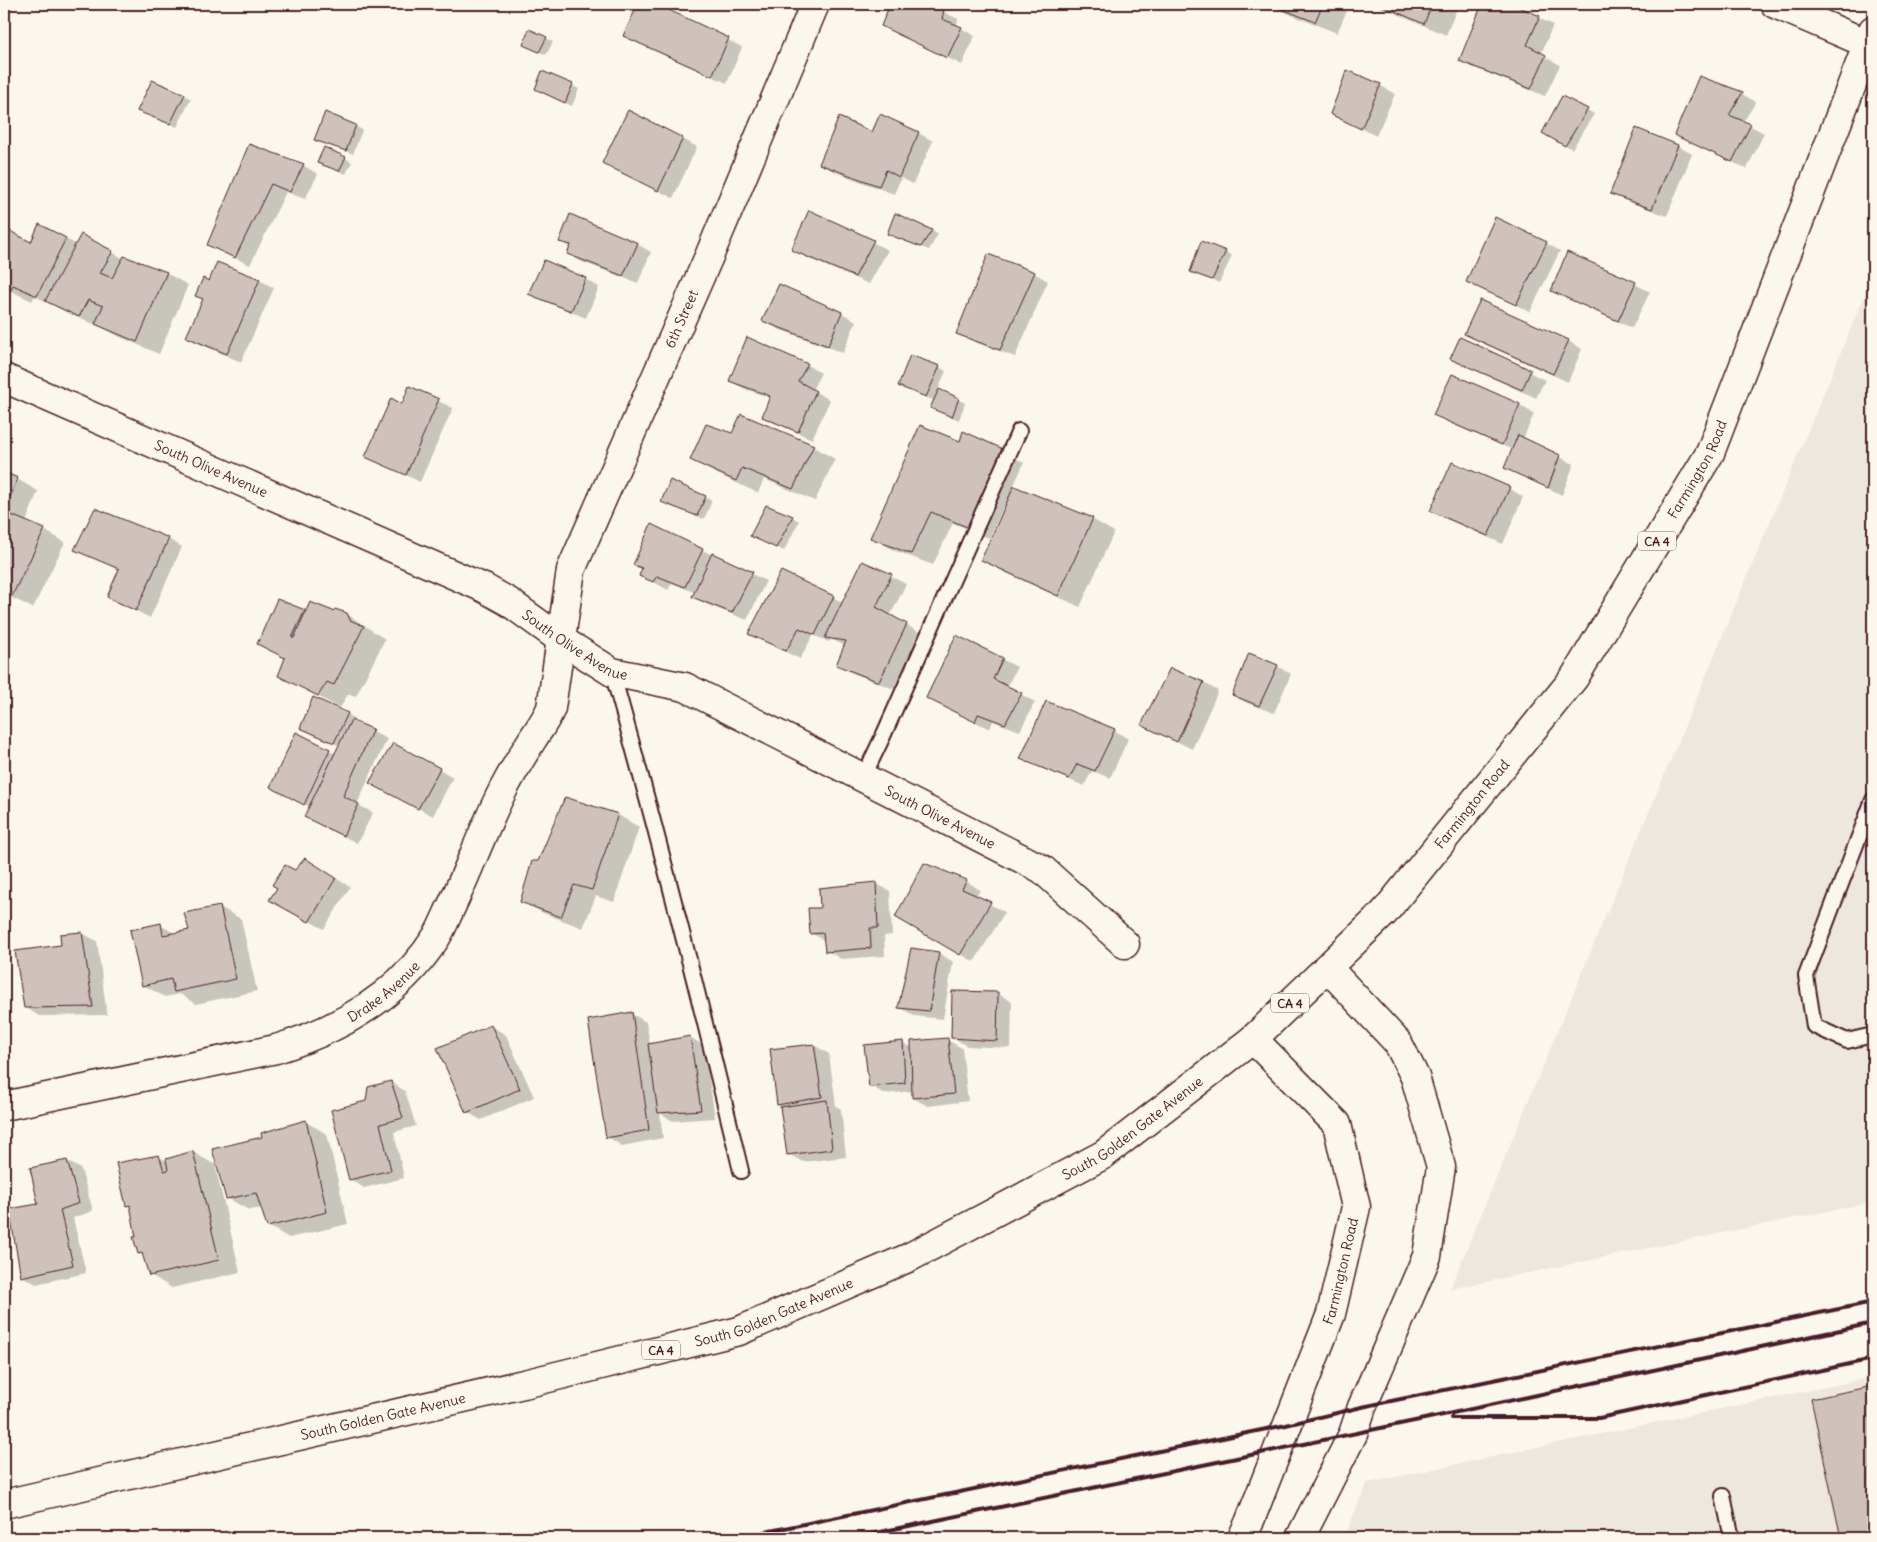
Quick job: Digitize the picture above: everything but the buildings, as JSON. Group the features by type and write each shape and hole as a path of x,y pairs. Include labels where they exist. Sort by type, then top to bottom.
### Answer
{"main road":[{"name":"6th Street","path":"560,639 571,570 706,263 815,4"},
{"path":"1775,4 1870,37"},
{"name":"Farmington Road","path":"1242,1538 1331,1314 1356,1207 1337,1124 1253,1040 1384,913 1574,678 1710,453 1870,37"},
{"name":"South Olive Avenue","path":"4,378 484,588 612,672 684,688 863,778 1042,869 1124,944"},
{"name":"Drake Avenue","path":"4,1106 302,1041 335,1027 375,1003 415,965 437,935 469,870 503,790 547,718 551,708 560,639"},
{"path":"1300,1538 1353,1434 1362,1407 1427,1256 1442,1167 1415,1077 1398,1043 1327,967"},
{"name":"South Golden Gate Avenue","path":"4,1504 519,1385 739,1331 910,1257 1103,1155 1253,1040"}],"lane":[{"path":"863,778 1019,430"},
{"path":"612,672 663,852 741,1171"},
{"path":"1873,800 1806,976 1814,1026 1847,1041 1873,1036"},
{"path":"1723,1496 1732,1538"}],"shaded area":[{"path":"1873,275 1873,1202 1450,1289"},
{"path":"1873,1377 1873,1538 1344,1538 1367,1483"}],"railway":[{"path":"736,1538 1873,1302"},
{"path":"851,1538 1429,1418 1873,1323"},
{"path":"1451,1418 1599,1418 1873,1359"}]}
